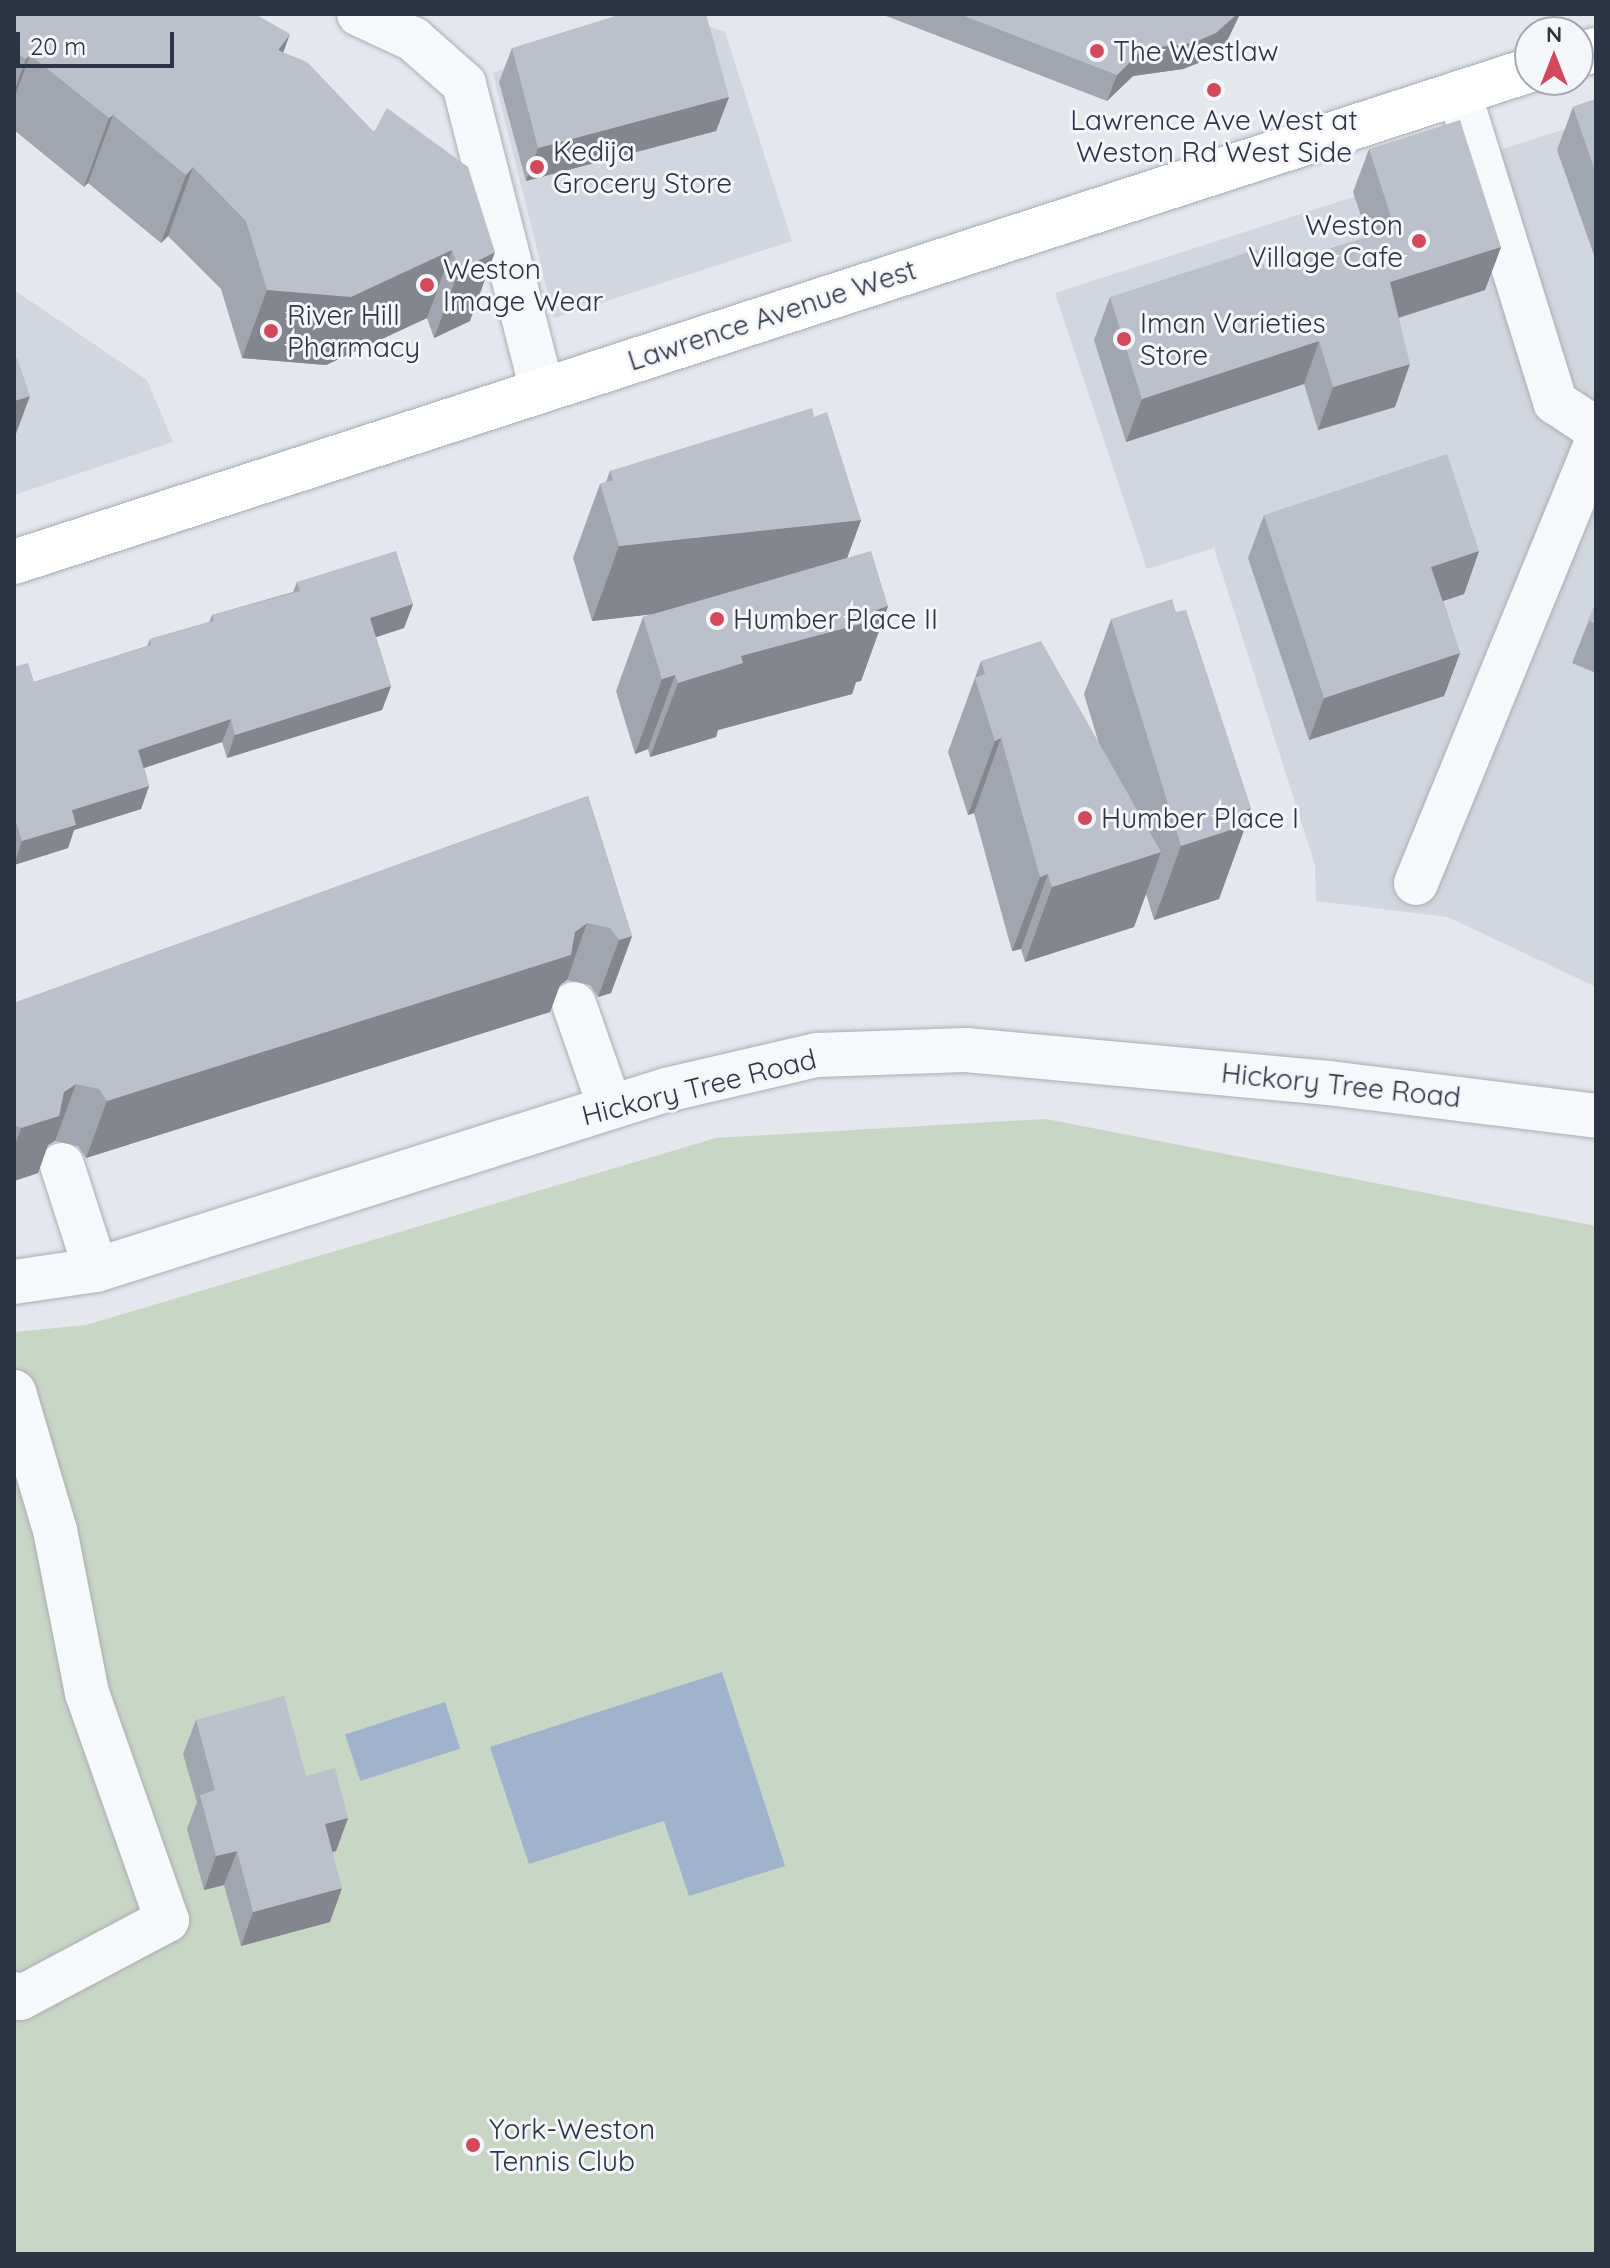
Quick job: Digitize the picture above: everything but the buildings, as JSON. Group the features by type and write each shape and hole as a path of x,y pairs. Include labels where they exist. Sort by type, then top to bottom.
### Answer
{"main road":[{"name":"Lawrence Avenue West","path":"14,562 1514,75"}],"street":[{"path":"359,14 413,39 464,84 542,390"},
{"path":"1459,93 1555,402 1596,429"},
{"path":"1416,883 1596,445"},
{"path":"574,1004 610,1107"},
{"name":"Hickory Tree Road","path":"15,1291 96,1270 610,1107 762,1066 901,1049 1158,1066 1596,1116"},
{"path":"62,1165 96,1270"},
{"path":"14,1392 55,1530 87,1693 167,1920 20,1998 14,1994"}],"shaded area":[{"path":"648,14 673,14 725,32 792,241 554,318 493,73"},
{"path":"1596,119 1596,987 1448,917 1316,901 1315,865 1214,548 1147,569 1055,293"},
{"path":"14,290 147,380 173,442 14,495"}],"green space":[{"path":"1046,1119 1596,1226 1596,2254 14,2254 14,1332 86,1325 716,1138"}],"water":[{"path":"722,1672 785,1866 689,1896 664,1821 529,1864 490,1747"},
{"path":"445,1702 460,1749 360,1781 345,1734"}],"place":[{"name":"The Westlaw","path":"1097,51"},
{"name":"Lawrence Ave West at Weston Rd West Side","path":"1214,90"},
{"name":"Kedija Grocery Store","path":"537,167"},
{"name":"Weston Village Cafe","path":"1419,241"},
{"name":"Weston Image Wear","path":"427,285"},
{"name":"River Hill Pharmacy","path":"271,331"},
{"name":"Iman Varieties Store","path":"1124,339"},
{"name":"Humber Place II","path":"717,619"},
{"name":"Humber Place I","path":"1085,818"},
{"name":"York-Weston Tennis Club","path":"473,2145"}]}
